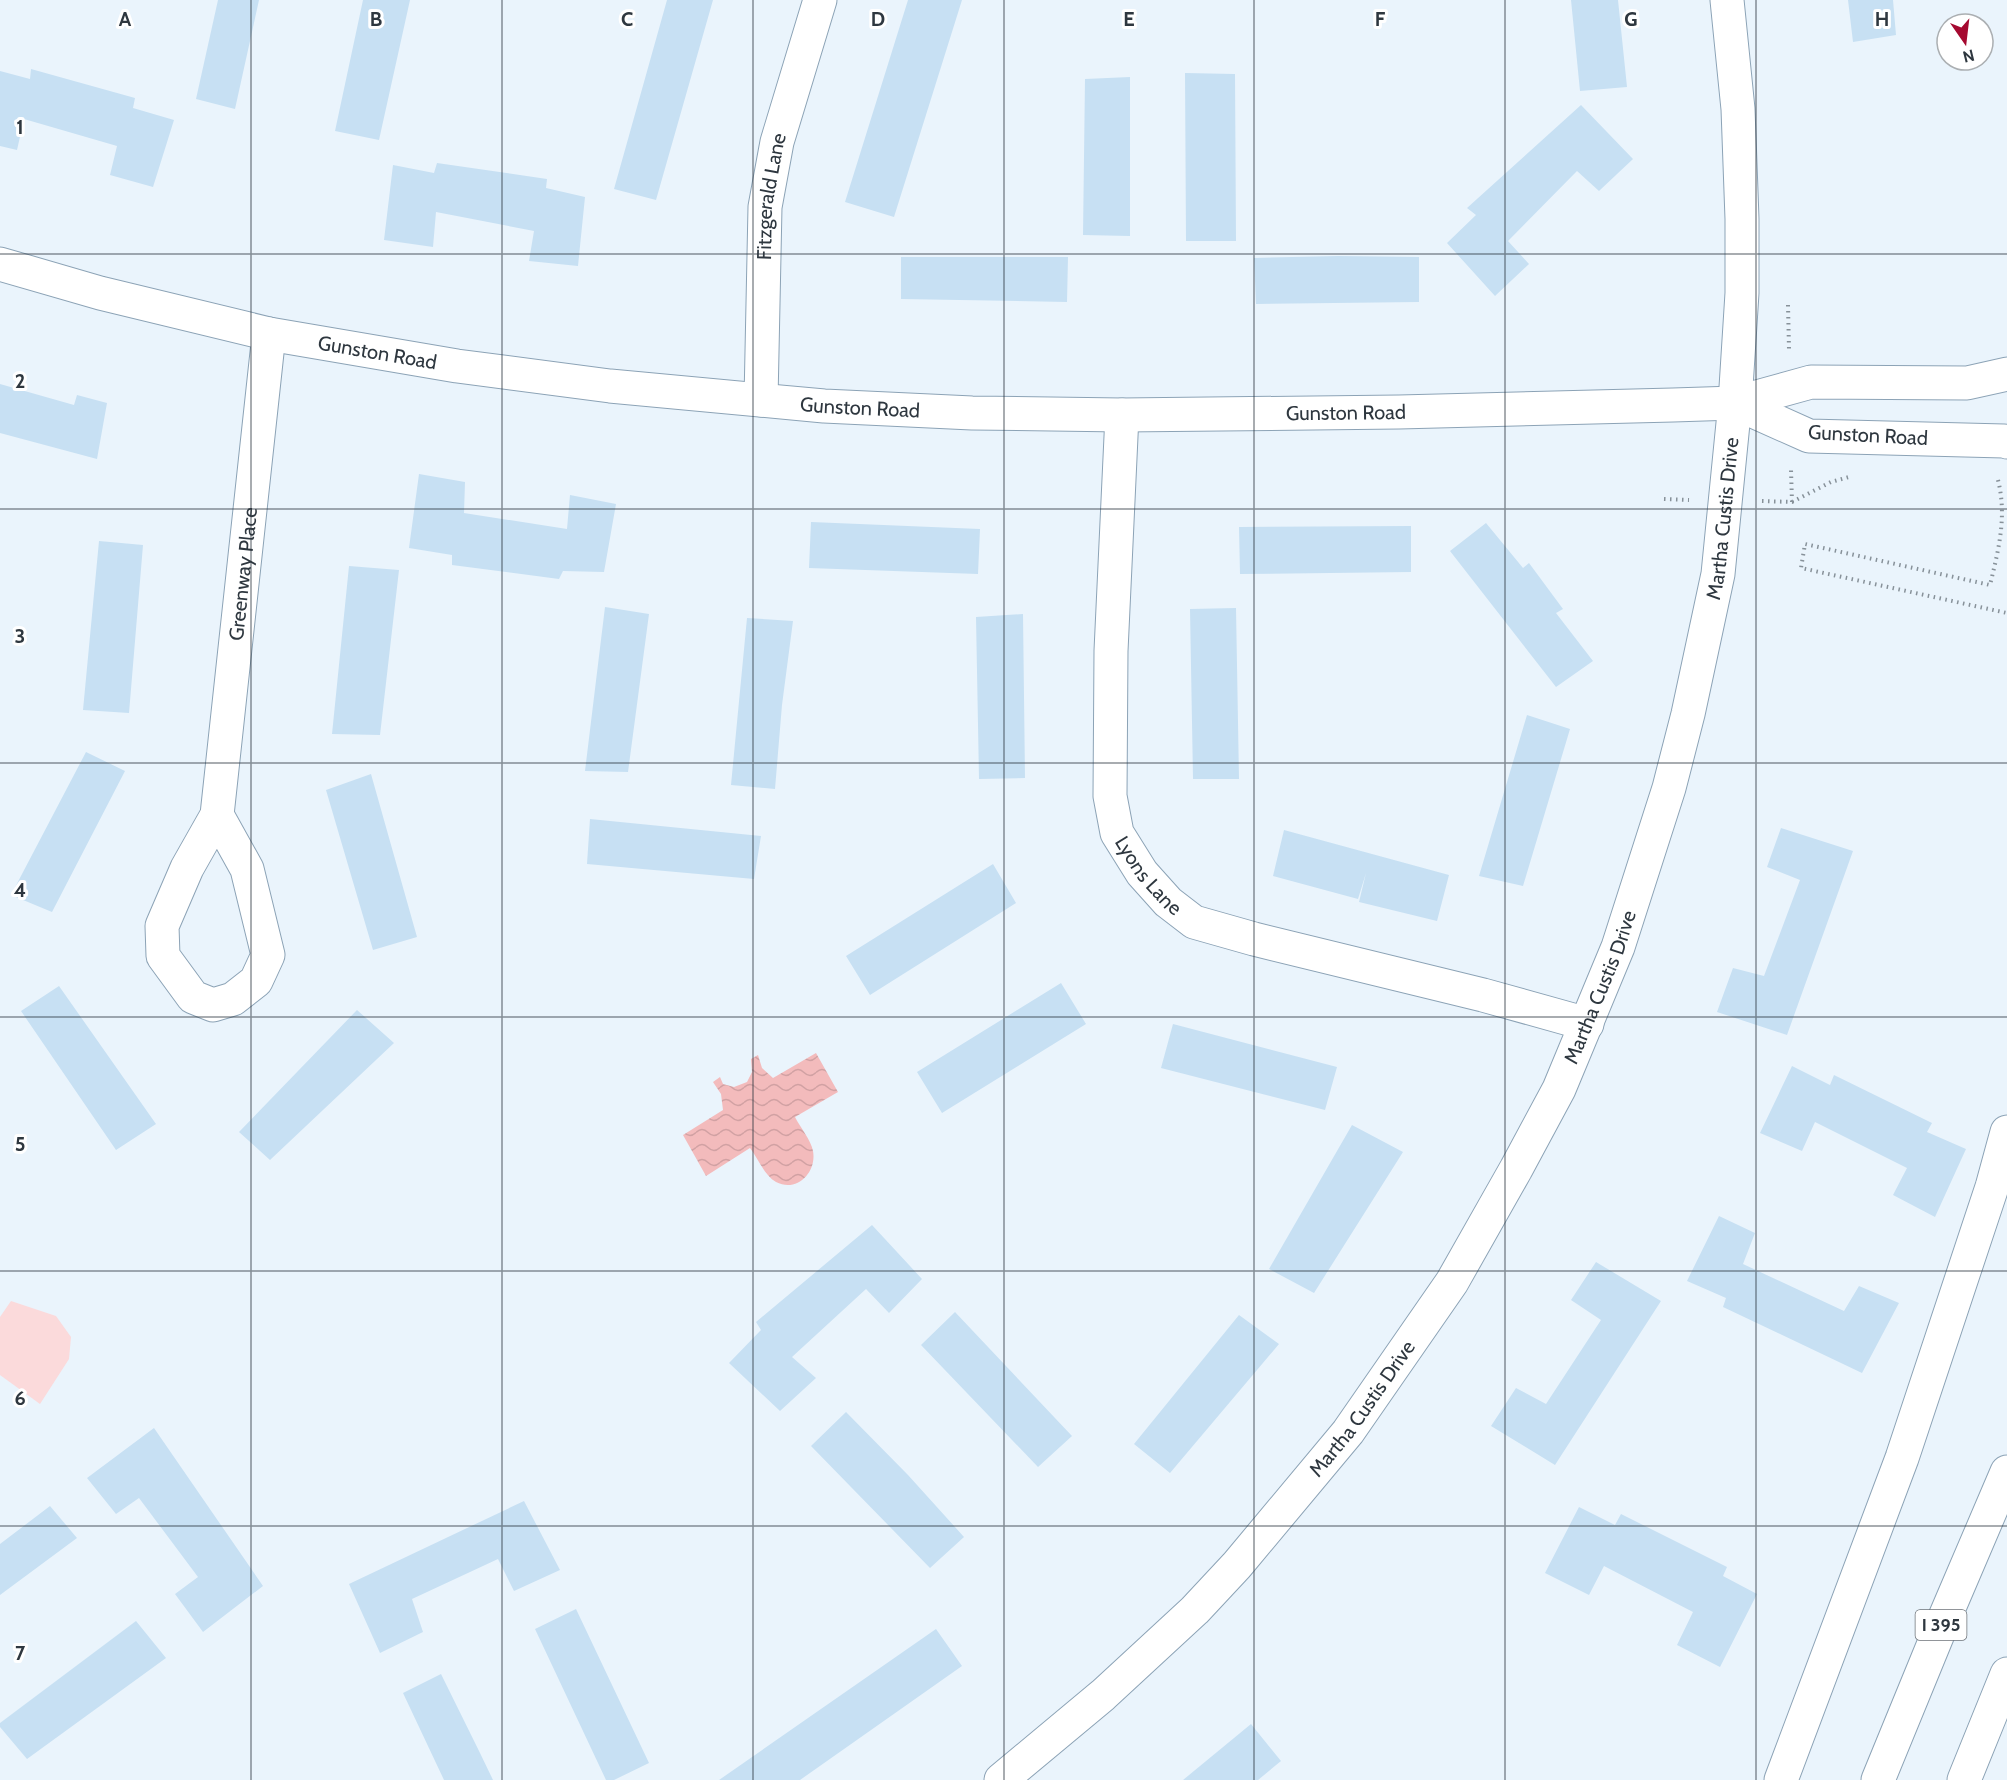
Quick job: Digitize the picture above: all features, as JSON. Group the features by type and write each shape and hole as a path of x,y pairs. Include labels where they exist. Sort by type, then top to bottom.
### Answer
{"main road":[{"name":"Fitzgerald Lane","path":"761,400 765,207 777,142 820,0"},
{"name":"Martha Custis Drive","path":"1001,1780 1103,1695 1195,1610 1237,1565 1348,1432 1452,1282 1559,1089 1587,1024 1618,947 1669,788 1688,714 1718,574 1735,403 1742,293 1738,109 1727,0"},
{"name":"Gunston Road","path":"0,264 100,293 269,334 457,366 610,386 824,406 1122,416 1399,412 1735,403 1811,382 1967,383 2007,374"},
{"name":"Greenway Place","path":"217,815 247,869 268,956 256,981 233,999 213,1005 193,997 163,956 162,926 188,868 217,815 269,334"},
{"name":"Gunston Road","path":"1735,403 1809,436 2007,442"},
{"name":"Lyons Lane","path":"1122,416 1111,651 1110,796 1117,833 1142,873 1168,902 1194,922 1483,995 1587,1024"},
{"path":"1781,1780 1902,1458 1992,1187 2007,1132"},
{"name":"I 395","path":"1878,1780 2007,1472"},
{"path":"1964,1780 2007,1674"}],"path":[{"path":"1792,502 1831,482 1854,476"},
{"path":"1989,476 1998,480 2004,501 2002,535 1990,585 1805,544 1801,568 2007,613"}],"shaded area":[{"path":"11,1301 56,1316 71,1337 69,1359 40,1404 0,1375 0,1317"}],"water":[{"path":"816,1053 838,1092 795,1117 813,1151 809,1173 798,1183 791,1185 776,1182 765,1171 750,1148 706,1176 683,1135 723,1110 721,1094 713,1082 720,1077 723,1084 734,1087 747,1082 752,1072 751,1059 758,1055 762,1068 773,1078"}],"building":[{"path":"218,0 259,0 235,109 196,99"},
{"path":"363,0 410,0 379,140 335,131"},
{"path":"667,0 713,0 656,200 614,189"},
{"path":"908,0 962,0 894,217 845,202"},
{"path":"1571,0 1618,0 1627,87 1580,91"},
{"path":"1848,0 1893,0 1896,35 1853,42"},
{"path":"31,69 135,98 133,108 174,120 153,187 110,175 117,146 24,119 17,150 0,146 0,71 30,79"},
{"path":"1185,73 1235,74 1236,241 1186,241"},
{"path":"1130,77 1130,236 1083,235 1085,79"},
{"path":"1581,105 1633,159 1599,191 1577,171 1508,241 1529,264 1495,296 1447,243 1476,215 1467,208"},
{"path":"437,163 547,179 546,188 585,197 578,266 529,261 534,231 436,212 433,247 384,240 393,165 434,173"},
{"path":"901,257 1068,257 1067,302 901,299"},
{"path":"1419,257 1419,302 1256,304 1254,258"},
{"path":"0,384 74,405 77,395 107,403 97,459 0,433"},
{"path":"419,474 465,482 464,513 567,529 570,495 616,504 604,572 563,571 559,579 452,565 452,555 409,548"},
{"path":"811,522 980,529 978,574 809,568"},
{"path":"1486,523 1523,568 1529,563 1563,609 1556,613 1593,661 1556,687 1450,551"},
{"path":"1411,526 1411,572 1240,574 1239,527"},
{"path":"99,541 143,545 129,713 83,710"},
{"path":"349,566 399,570 380,735 332,734"},
{"path":"605,607 649,614 628,772 585,771"},
{"path":"1236,608 1239,779 1193,779 1190,609"},
{"path":"1023,614 1025,778 979,779 976,617"},
{"path":"747,618 793,621 782,705 775,789 731,785"},
{"path":"1527,715 1570,729 1523,886 1479,876"},
{"path":"86,752 125,771 52,912 11,895"},
{"path":"371,774 417,937 373,950 326,790"},
{"path":"590,819 761,836 754,879 587,864"},
{"path":"1781,828 1853,851 1787,1035 1717,1012 1733,968 1764,976 1800,880 1767,867"},
{"path":"1284,830 1449,875 1437,921 1359,902 1366,873 1358,899 1273,876"},
{"path":"993,864 1016,903 870,995 846,956"},
{"path":"1061,983 1086,1024 942,1113 917,1072"},
{"path":"59,986 156,1124 116,1150 21,1011"},
{"path":"357,1010 394,1043 270,1160 239,1132"},
{"path":"1173,1024 1337,1067 1325,1110 1161,1068"},
{"path":"1792,1066 1830,1085 1834,1075 1932,1123 1927,1132 1966,1149 1935,1217 1893,1195 1907,1168 1815,1122 1802,1151 1760,1133"},
{"path":"1352,1125 1403,1152 1314,1293 1269,1269"},
{"path":"1719,1216 1755,1233 1743,1264 1844,1311 1859,1286 1899,1303 1862,1373 1723,1307 1726,1298 1687,1281"},
{"path":"872,1225 922,1279 889,1313 866,1289 792,1357 816,1378 780,1411 729,1363 761,1330 756,1322"},
{"path":"1596,1262 1661,1301 1555,1465 1491,1426 1516,1388 1546,1404 1601,1320 1571,1300"},
{"path":"955,1312 1072,1436 1038,1467 921,1345"},
{"path":"1239,1315 1279,1344 1170,1473 1134,1444"},
{"path":"846,1412 908,1475 964,1537 930,1568 811,1446"},
{"path":"154,1428 263,1586 203,1632 175,1594 198,1577 139,1498 116,1514 87,1478"},
{"path":"524,1501 560,1570 514,1591 498,1559 412,1599 423,1632 380,1653 349,1584"},
{"path":"50,1506 77,1538 0,1595 0,1544"},
{"path":"1579,1507 1615,1525 1621,1514 1727,1567 1723,1576 1757,1594 1720,1667 1677,1645 1693,1612 1604,1566 1589,1595 1545,1573"},
{"path":"576,1609 649,1763 614,1780 606,1780 535,1629"},
{"path":"136,1621 166,1658 27,1759 0,1727 0,1723"},
{"path":"936,1629 962,1666 800,1780 719,1780"},
{"path":"441,1674 493,1780 444,1780 403,1693"},
{"path":"1251,1724 1281,1761 1258,1780 1183,1780"}]}
